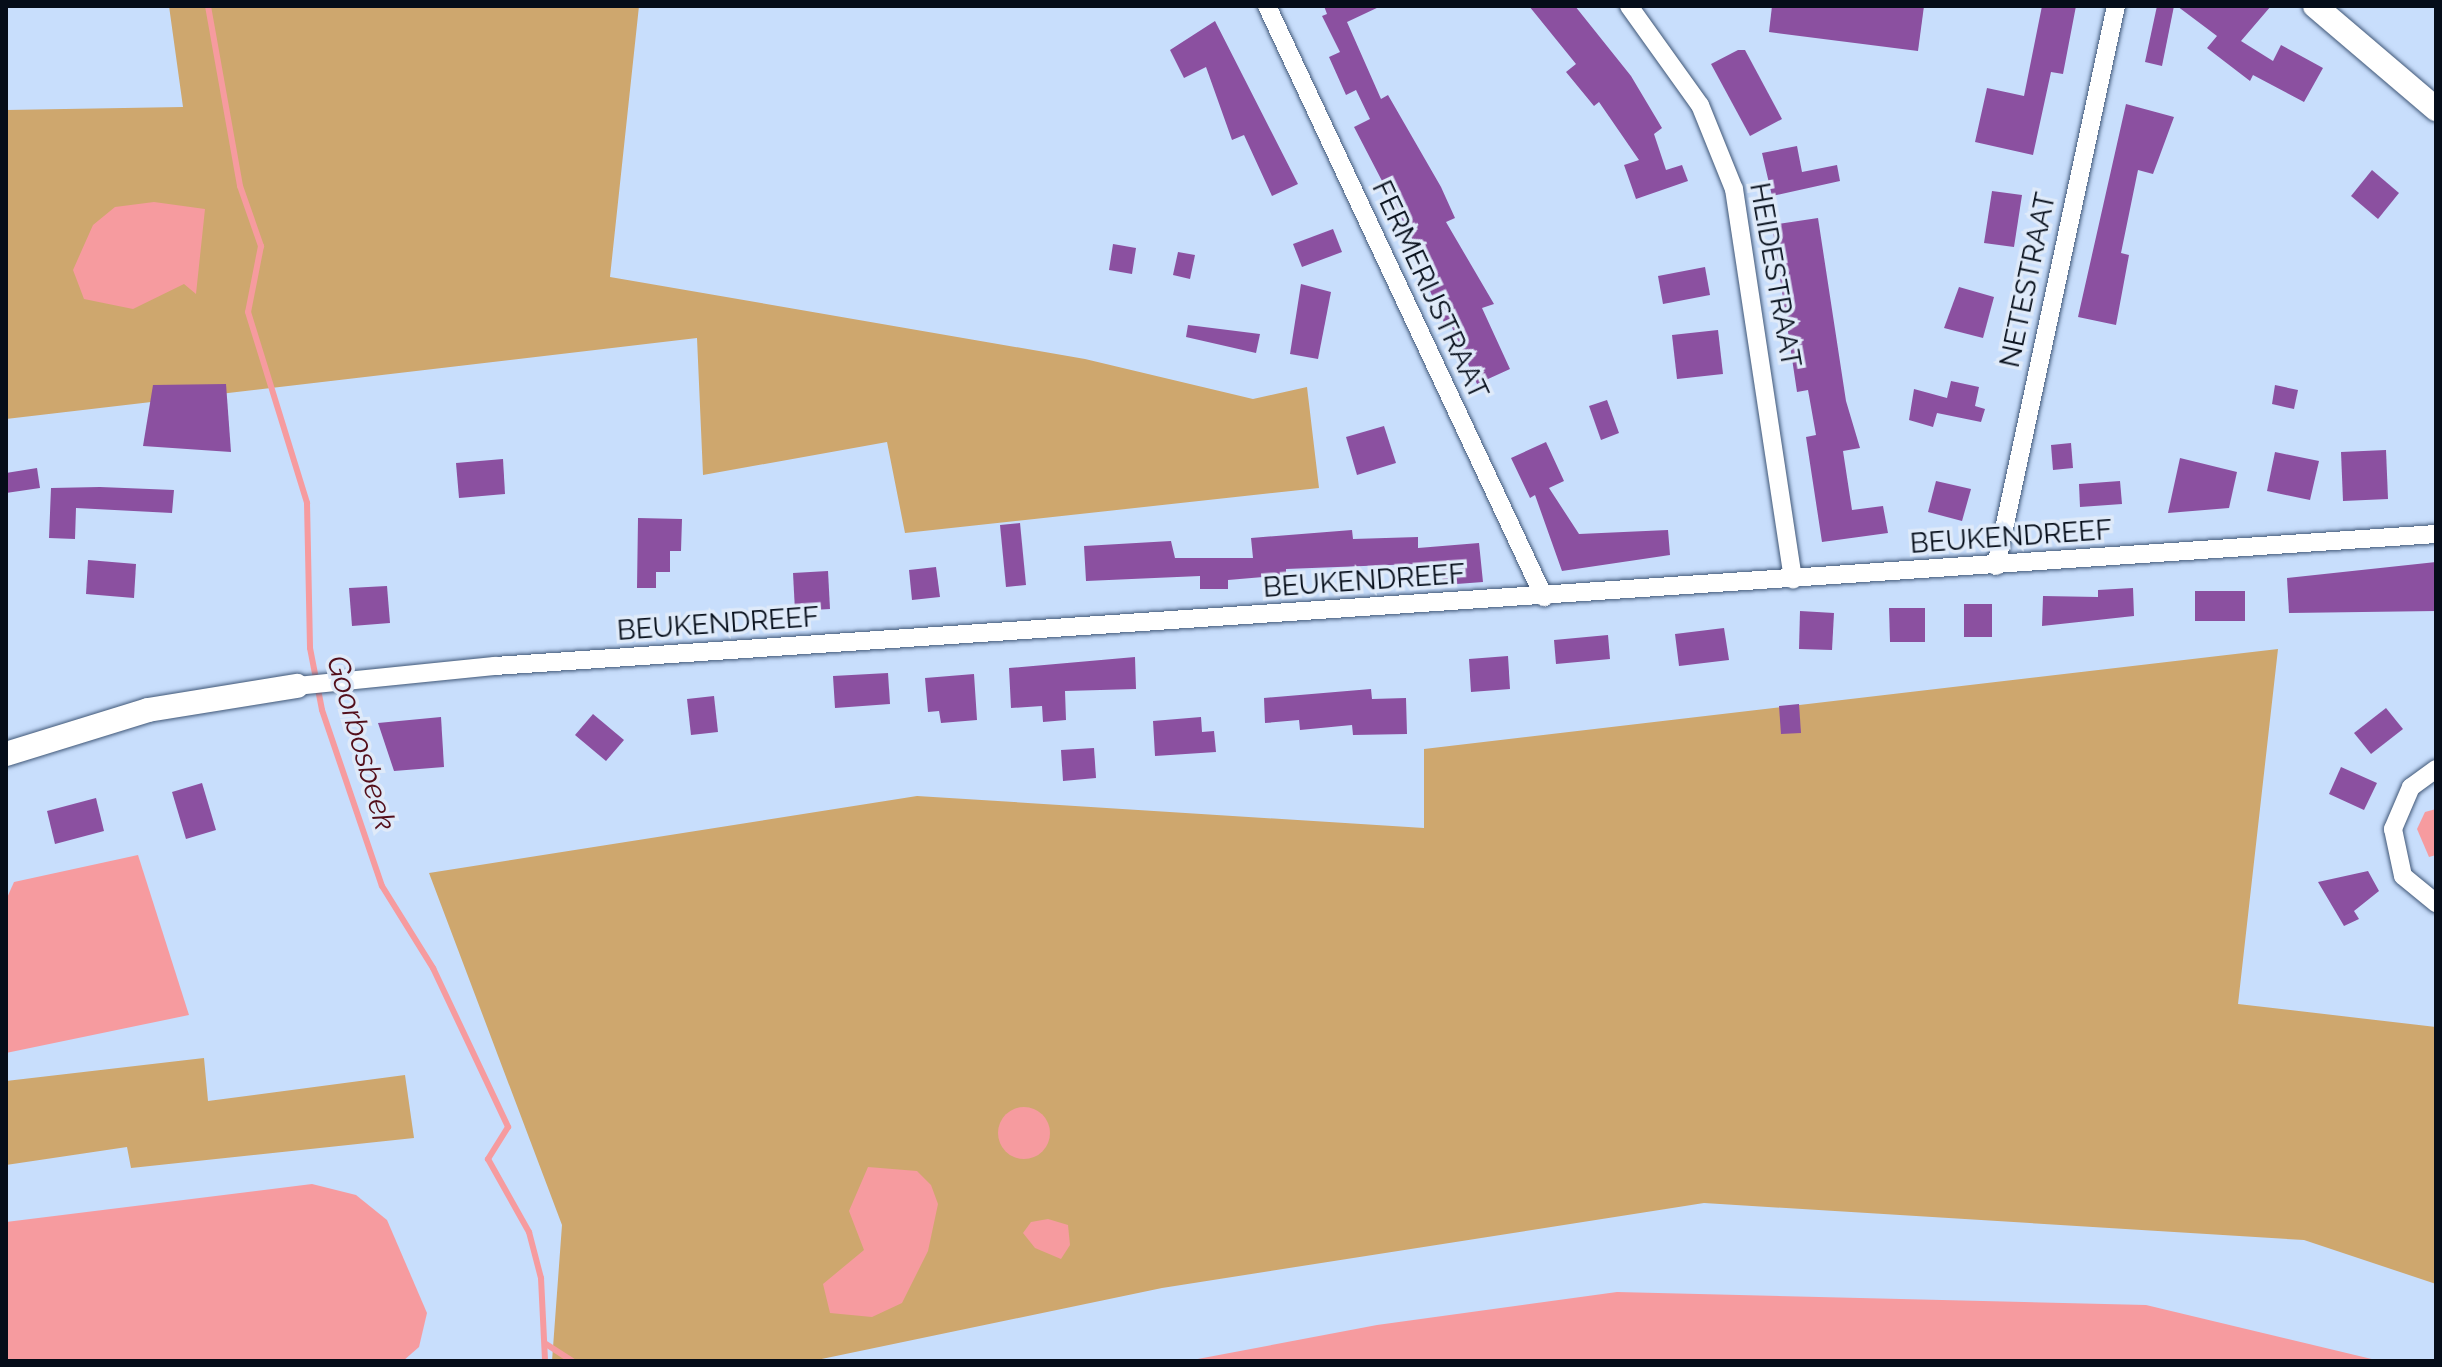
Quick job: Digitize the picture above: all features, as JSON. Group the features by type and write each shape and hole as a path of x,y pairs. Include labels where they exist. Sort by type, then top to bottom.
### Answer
{"street":[{"name":"FERMERIJSTRAAT","path":"1267,6 1544,597"},
{"name":"HEIDESTRAAT","path":"1629,6 1700,105 1734,189 1793,580"},
{"name":"NETESTRAAT","path":"1996,566 2116,6"},
{"path":"2315,6 2436,109"},
{"name":"BEUKENDREEF","path":"297,686 2436,534"},
{"path":"6,754 148,710 297,686"},
{"path":"2436,769 2411,787 2393,829 2403,876 2436,903"}],"shaded area":[{"path":"169,6 639,6 610,277 1085,359 1253,399 1307,387 1319,488 905,533 887,442 703,475 697,338 6,419 6,110 183,107"},
{"path":"154,202 205,209 196,294 184,284 133,309 84,299 73,270 93,225 115,207"},
{"path":"2278,649 2238,1004 2436,1027 2436,1284 2304,1240 1704,1203 1162,1288 812,1361 552,1361 562,1225 429,873 917,796 1424,828 1424,749"},
{"path":"2436,809 2436,855 2429,857 2417,829 2425,812"},
{"path":"138,855 189,1015 6,1053 6,900 14,882"},
{"path":"204,1058 208,1101 405,1075 414,1138 131,1168 127,1147 6,1165 6,1081"},
{"path":"1024,1107 1042,1115 1050,1133 1042,1151 1024,1159 1006,1151 998,1133 1006,1115"},
{"path":"868,1167 917,1171 931,1185 938,1204 928,1251 902,1303 872,1317 830,1313 823,1284 864,1250 849,1211"},
{"path":"312,1184 356,1195 387,1220 427,1313 419,1347 403,1361 6,1361 6,1222"},
{"path":"1048,1219 1068,1225 1070,1245 1061,1259 1035,1248 1023,1233 1031,1222"},
{"path":"1617,1292 2146,1305 2380,1361 1187,1361 1377,1325"}],"building":[{"path":"1324,6 1381,6 1347,22 1381,99 1388,95 1441,187 1455,218 1446,222 1494,304 1482,308 1510,369 1477,384 1450,323 1445,325 1427,284 1434,281 1354,127 1370,119 1356,90 1346,95 1329,57 1340,52 1322,16 1327,14"},
{"path":"1529,6 1575,6 1631,76 1662,128 1654,134 1666,170 1682,165 1688,181 1636,199 1624,165 1639,160 1599,102 1594,106 1566,72 1576,64"},
{"path":"1772,6 1924,6 1918,51 1769,32"},
{"path":"2042,6 2076,6 2063,74 2051,72 2033,155 1975,142 1987,88 2024,96"},
{"path":"2157,6 2174,6 2162,66 2145,62"},
{"path":"2177,6 2271,6 2241,41 2273,61 2281,45 2323,68 2304,102 2253,75 2250,81 2207,48 2217,36"},
{"path":"1215,21 1298,184 1272,196 1244,135 1232,140 1206,67 1184,78 1170,50"},
{"path":"1738,50 1745,50 1782,119 1750,136 1711,64"},
{"path":"2126,104 2174,117 2153,174 2138,170 2121,253 2129,255 2116,325 2078,317"},
{"path":"1797,146 1802,172 1837,165 1840,181 1772,196 1762,153"},
{"path":"2372,170 2399,193 2378,219 2351,196"},
{"path":"1992,191 2022,195 2014,247 1984,243"},
{"path":"1818,218 1846,401 1860,448 1843,451 1852,510 1883,506 1888,533 1822,542 1806,437 1816,435 1808,390 1797,392 1772,225"},
{"path":"1333,229 1342,252 1302,267 1293,244"},
{"path":"1113,244 1136,248 1132,274 1109,270"},
{"path":"1178,252 1195,255 1190,279 1173,275"},
{"path":"1705,267 1710,295 1663,304 1658,276"},
{"path":"1301,284 1331,292 1318,359 1290,354"},
{"path":"1959,287 1994,297 1983,338 1944,328"},
{"path":"1188,325 1260,334 1256,353 1186,337"},
{"path":"1718,330 1723,374 1677,379 1672,335"},
{"path":"1951,381 1979,387 1975,406 1985,409 1981,422 1937,413 1933,427 1909,420 1914,389 1947,398"},
{"path":"226,384 231,452 143,446 153,385"},
{"path":"2275,385 2298,390 2294,409 2272,404"},
{"path":"1607,400 1619,433 1601,440 1589,406"},
{"path":"1384,426 1396,463 1357,475 1346,437"},
{"path":"1546,442 1564,481 1549,488 1579,534 1668,530 1670,555 1562,571 1535,495 1530,498 1511,458"},
{"path":"2071,443 2073,468 2053,470 2051,445"},
{"path":"2386,450 2388,499 2343,501 2341,452"},
{"path":"2275,452 2319,461 2310,500 2267,491"},
{"path":"2180,458 2237,472 2229,508 2168,513"},
{"path":"503,459 505,494 459,498 456,463"},
{"path":"37,468 40,488 6,493 6,473"},
{"path":"1936,481 1971,489 1962,521 1928,512"},
{"path":"2120,481 2122,504 2080,507 2079,484"},
{"path":"51,488 174,490 172,513 76,508 75,539 49,538"},
{"path":"638,518 682,519 681,551 670,551 670,572 656,572 656,588 637,588"},
{"path":"1020,523 1026,585 1006,587 1000,525"},
{"path":"1352,530 1353,539 1418,537 1418,548 1479,543 1483,582 1443,585 1441,563 1286,569 1286,575 1228,580 1228,589 1200,589 1200,576 1086,581 1084,546 1171,541 1175,558 1253,558 1251,538"},
{"path":"88,560 136,564 134,598 86,594"},
{"path":"2436,562 2436,611 2289,613 2287,578"},
{"path":"936,567 940,597 912,600 909,570"},
{"path":"828,571 830,609 795,611 793,573"},
{"path":"387,586 390,623 352,626 349,588"},
{"path":"2133,588 2134,616 2042,626 2043,596 2098,597 2098,590"},
{"path":"2195,591 2245,591 2245,621 2195,621"},
{"path":"1964,604 1992,604 1992,637 1964,637"},
{"path":"1889,608 1925,608 1925,642 1890,642"},
{"path":"1800,611 1834,613 1832,650 1799,649"},
{"path":"1724,628 1729,660 1679,666 1675,634"},
{"path":"1608,635 1610,659 1556,664 1554,640"},
{"path":"1508,656 1510,689 1471,692 1469,659"},
{"path":"1135,657 1136,689 1065,691 1066,720 1043,722 1042,706 1011,708 1009,668"},
{"path":"888,673 890,704 835,708 833,676"},
{"path":"974,674 977,720 941,723 939,711 928,712 925,678"},
{"path":"1371,689 1372,699 1406,698 1407,734 1353,735 1352,725 1300,730 1299,720 1265,723 1264,698"},
{"path":"714,696 718,732 691,735 687,699"},
{"path":"1799,704 1801,733 1781,734 1779,706"},
{"path":"2386,708 2403,729 2371,754 2354,733"},
{"path":"593,714 624,740 606,761 575,735"},
{"path":"441,717 444,767 394,771 378,723"},
{"path":"1201,717 1202,732 1214,731 1216,752 1155,756 1153,721"},
{"path":"1094,748 1096,778 1063,781 1061,750"},
{"path":"2341,767 2377,783 2364,810 2329,794"},
{"path":"202,783 216,830 186,839 172,792"},
{"path":"96,798 104,831 55,844 47,811"},
{"path":"2368,871 2379,891 2354,911 2359,919 2344,926 2318,882"}],"waterway":[{"name":"Goorbosbeek","path":"208,6 240,186 261,246 248,312 307,503 310,648 322,710 382,886 433,968 508,1127 488,1159 529,1232 541,1278 545,1361"},
{"path":"546,1344 572,1361"}]}
